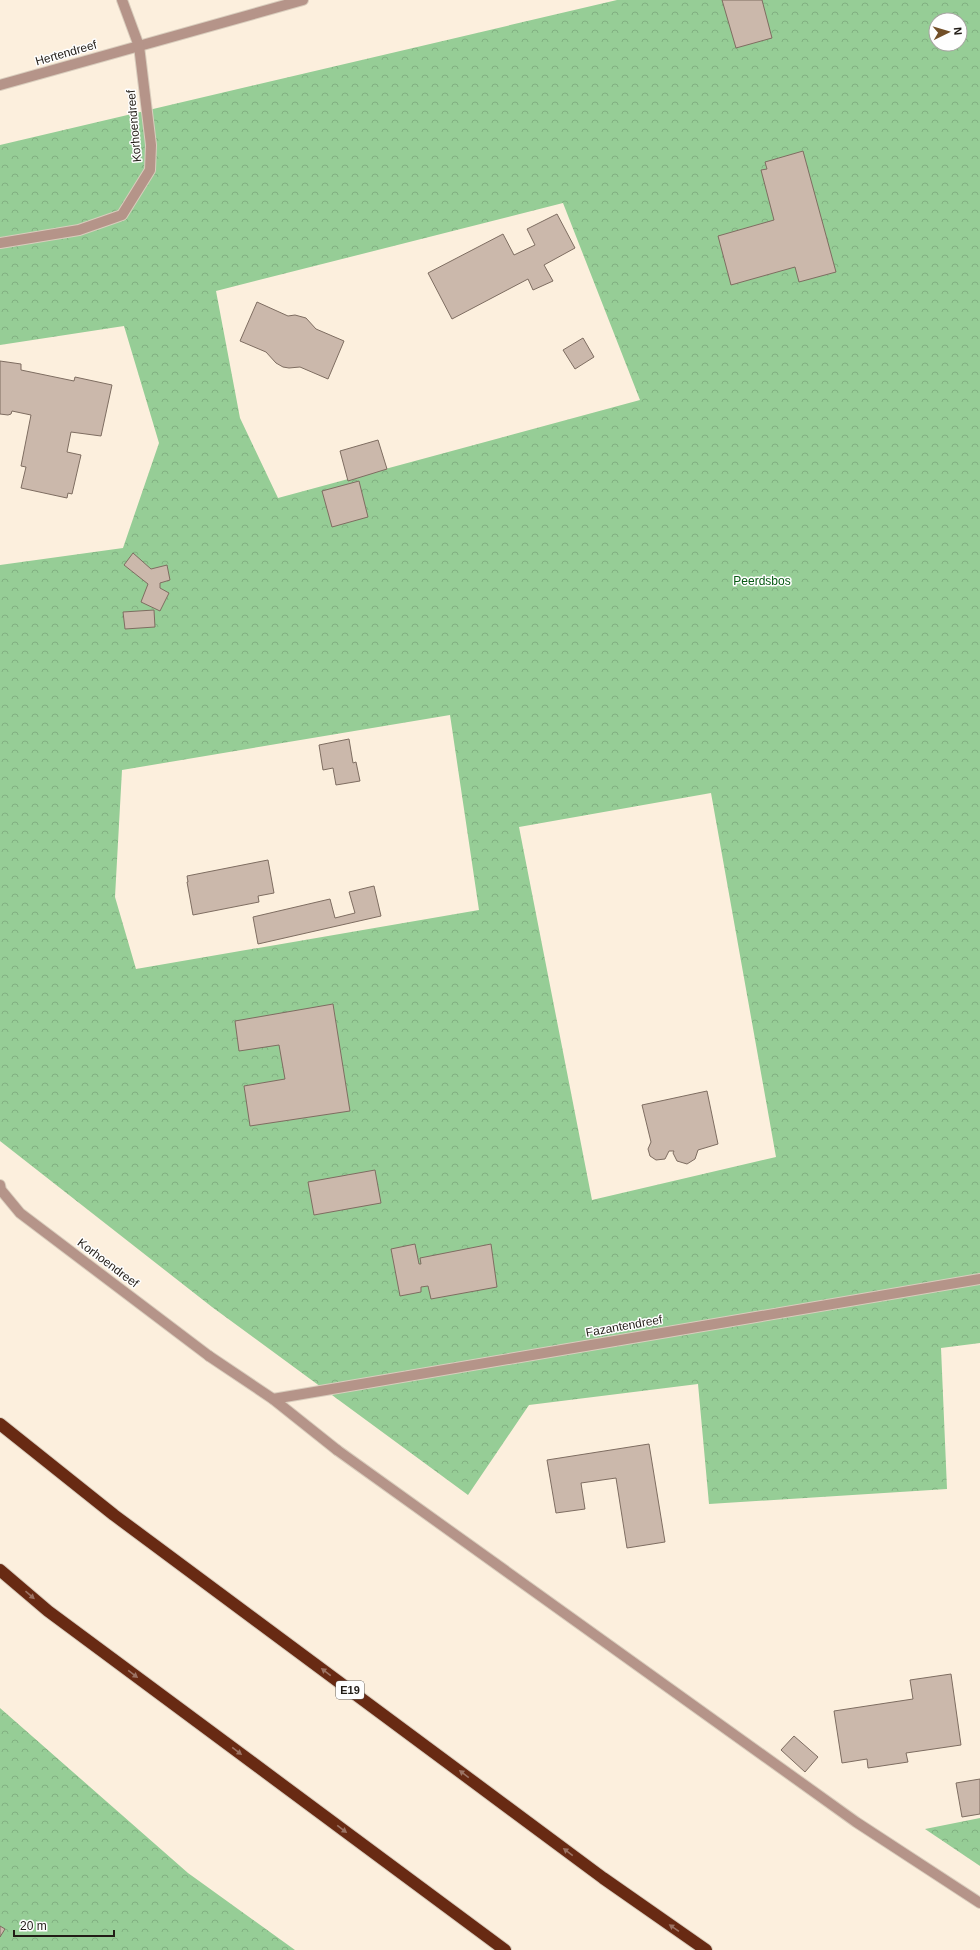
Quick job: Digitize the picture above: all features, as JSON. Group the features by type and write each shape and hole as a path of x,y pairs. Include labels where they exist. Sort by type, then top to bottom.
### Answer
{"highway":[{"name":"E19","path":"0,1424 120,1520 603,1878 706,1950"},
{"path":"0,1570 48,1611 505,1950"}],"street":[{"path":"122,0 139,46"},
{"name":"Hertendreef","path":"0,85 303,0"},
{"name":"Korhoendreef","path":"0,243 79,230 122,215 150,170 151,145 139,46"},
{"name":"Korhoendreef","path":"0,1185 1,1190 20,1212 208,1356 273,1399 337,1450 856,1822 980,1904"},
{"name":"Fazantendreef","path":"273,1399 980,1279"}],"green space":[{"name":"Peerdsbos","path":"617,0 980,0 980,1343 941,1348 947,1489 709,1504 698,1384 529,1405 468,1495 212,1307 0,1141 0,565 123,548 159,443 124,326 0,345 0,145","holes":["563,203 640,400 278,498 240,418 216,291","450,715 479,910 136,969 115,897 122,770","711,793 776,1157 592,1200 519,827"]},
{"path":"0,1708 188,1873 295,1950 0,1950"},
{"path":"980,1818 980,1866 925,1829"}],"building":[{"path":"722,0 762,0 772,38 736,48"},
{"path":"803,151 836,272 799,282 795,267 731,285 718,236 774,220 761,170 767,169 765,162"},
{"path":"557,214 575,248 544,265 553,281 533,290 528,279 452,319 428,273 503,234 514,255 535,245 527,229"},
{"path":"257,302 288,316 295,315 306,318 316,329 344,341 328,379 300,367 283,367 276,363 266,352 240,341"},
{"path":"583,338 594,357 575,369 563,350"},
{"path":"0,361 21,364 21,370 74,381 75,377 112,385 101,436 71,432 67,452 81,455 72,494 68,493 67,498 21,488 26,467 21,466 31,415 12,411 11,414 8,415 0,414"},
{"path":"378,440 387,469 348,481 340,451"},
{"path":"359,481 368,517 332,527 322,491"},
{"path":"133,553 151,569 167,565 170,580 160,583 160,588 169,593 160,611 141,602 148,584 124,565"},
{"path":"154,610 155,627 125,629 123,612"},
{"path":"349,739 353,763 356,762 360,781 336,785 333,768 323,770 319,745"},
{"path":"268,860 274,893 258,896 259,902 193,915 187,876"},
{"path":"374,886 381,916 258,944 253,917 330,899 335,918 355,913 349,892"},
{"path":"333,1004 350,1111 250,1126 244,1086 285,1079 279,1045 239,1051 235,1021"},
{"path":"707,1091 718,1144 698,1150 695,1159 687,1164 677,1161 673,1153 674,1151 669,1151 665,1159 656,1160 650,1156 648,1149 651,1142 642,1105"},
{"path":"375,1170 381,1203 314,1215 308,1182"},
{"path":"415,1244 419,1264 421,1264 420,1258 491,1244 497,1287 431,1299 428,1286 421,1287 421,1292 400,1296 391,1249"},
{"path":"649,1444 665,1542 627,1548 616,1478 581,1483 585,1509 556,1513 547,1460"},
{"path":"951,1674 961,1745 906,1753 908,1762 868,1768 867,1759 842,1763 834,1711 913,1699 910,1680"},
{"path":"794,1736 818,1757 805,1772 781,1750"},
{"path":"980,1779 980,1814 962,1817 956,1783"},
{"path":"0,1926 5,1929 0,1937"}]}
